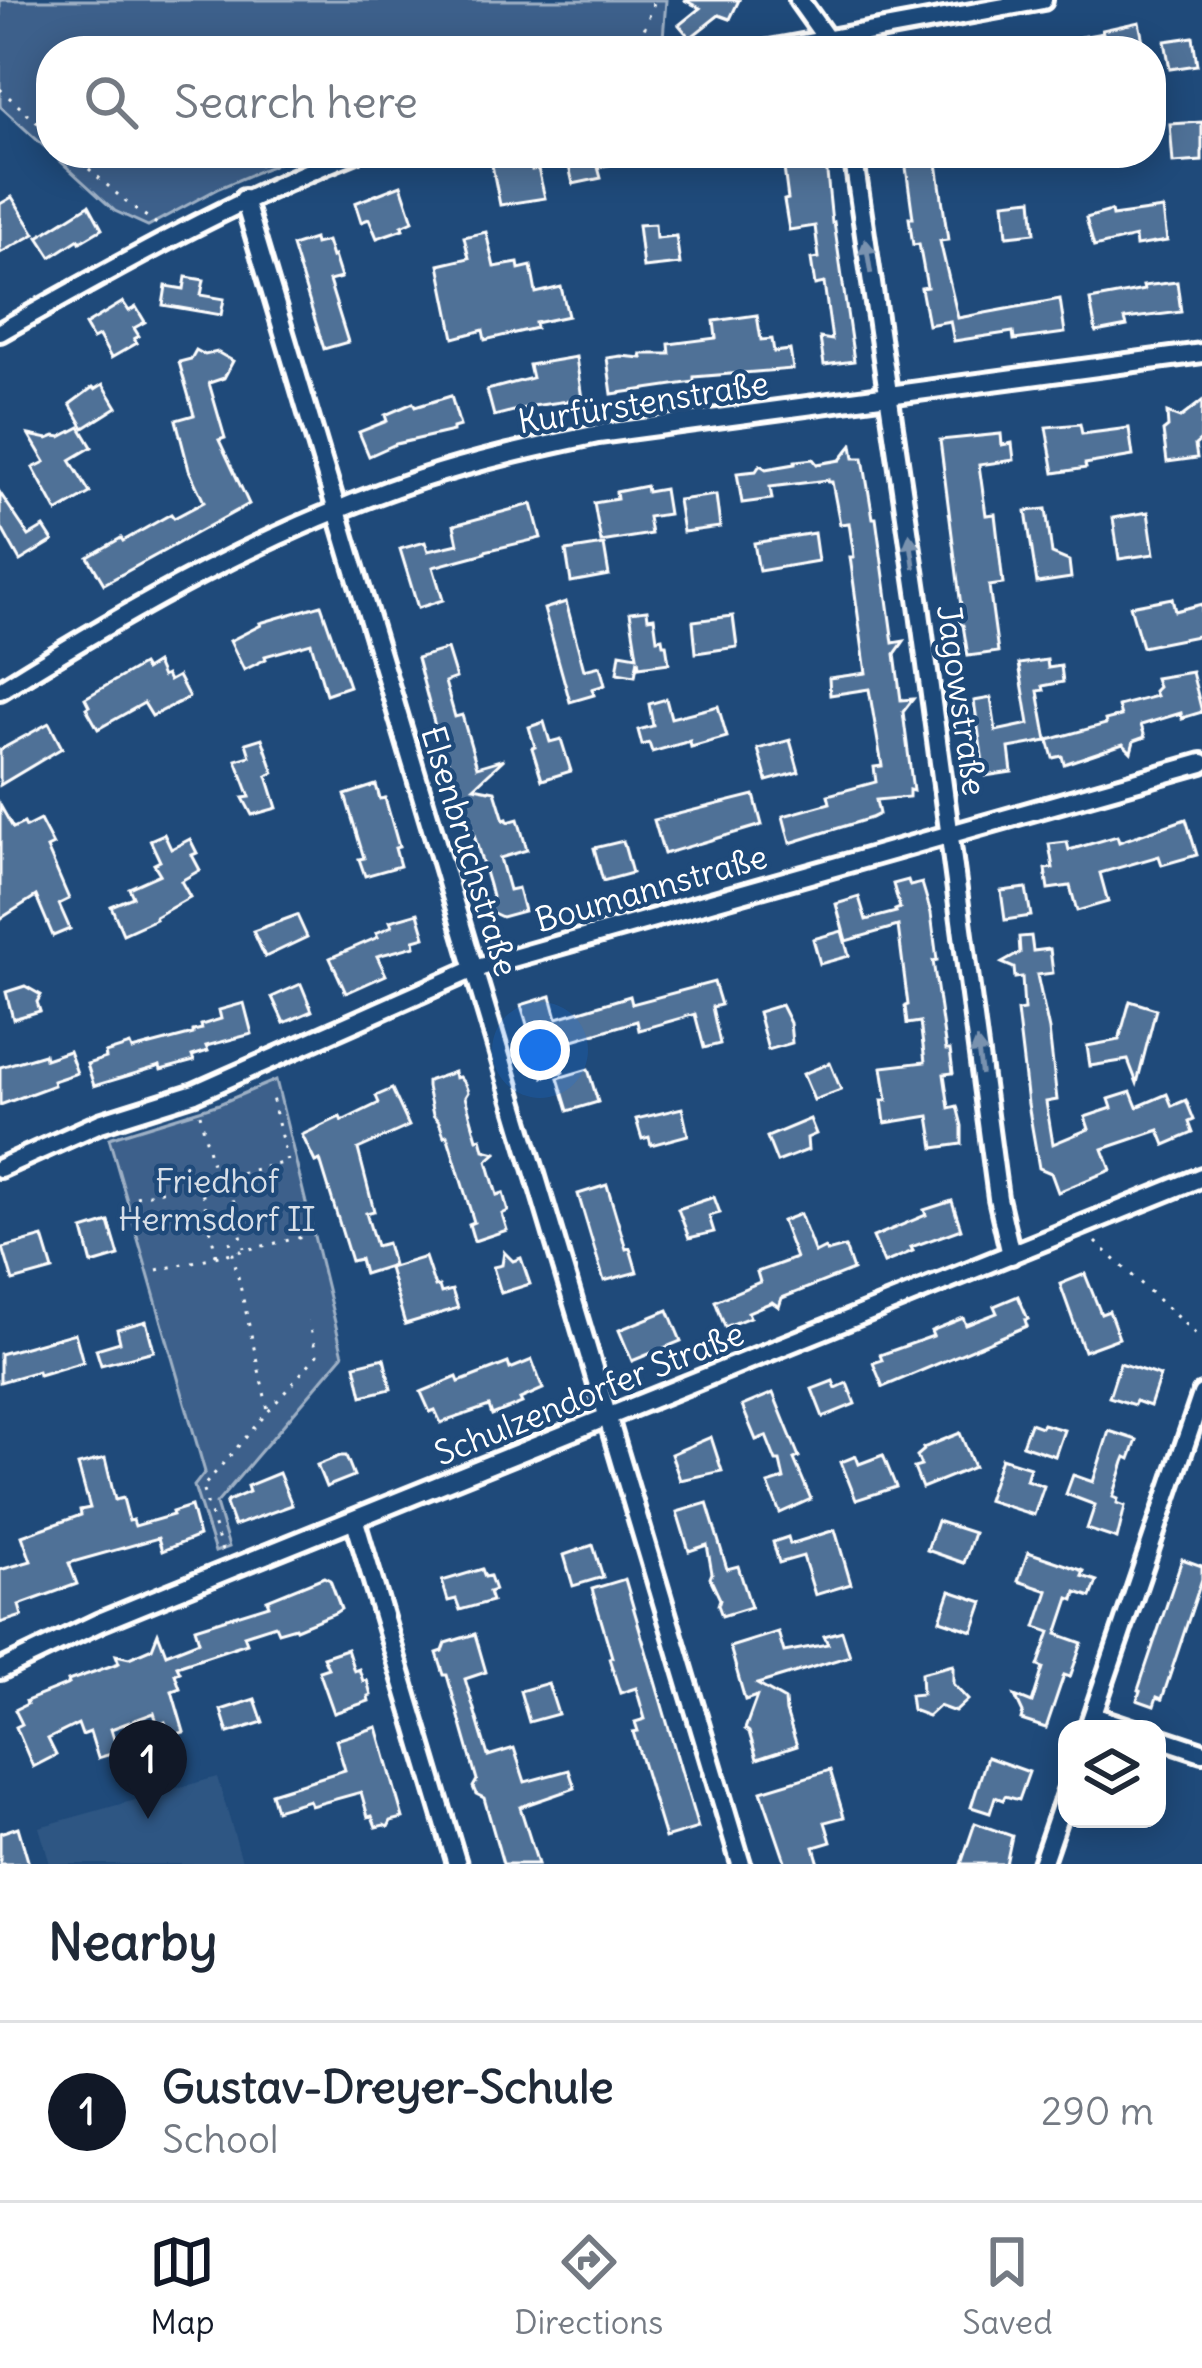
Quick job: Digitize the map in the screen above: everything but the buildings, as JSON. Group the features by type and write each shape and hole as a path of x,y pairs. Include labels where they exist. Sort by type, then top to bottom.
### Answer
{"street":[{"path":"799,0 823,36"},
{"path":"867,36 1043,0"},
{"path":"0,332 173,235 319,168"},
{"name":"Jagowstraße","path":"855,168 998,1198 1011,1255"},
{"name":"Elsenbruchstraße","path":"244,200 741,1864"},
{"name":"Kurfürstenstraße","path":"0,690 204,571 418,480 503,456 598,434 1202,353"},
{"name":"Boumannstraße","path":"0,1168 100,1123 196,1093 474,969 1202,763"},
{"name":"Schulzendorfer Straße","path":"0,1670 100,1622 1202,1178"},
{"path":"1092,1720 1202,1394"},
{"path":"355,1521 458,1864"},
{"path":"1166,1740 1202,1752"},
{"path":"1042,1864 1058,1817"}],"path":[{"path":"642,36 655,0"},
{"path":"0,89 36,121"},
{"path":"88,168 160,226"},
{"path":"268,168 274,171"},
{"path":"136,1197 287,1162 272,1097"},
{"path":"199,1106 219,1194"},
{"path":"228,1176 245,1250"},
{"path":"200,1182 217,1256"},
{"path":"157,1270 307,1236"},
{"path":"230,1241 268,1412"},
{"path":"1094,1241 1201,1339"},
{"path":"223,1553 202,1488 317,1355 308,1322"}],"shaded area":[{"path":"217,1777 243,1864 50,1864 39,1827"}],"green space":[{"path":"0,0 666,0 663,36 36,36 36,139 0,106"},
{"path":"68,168 266,168 148,226 115,211"},
{"name":"Friedhof Hermsdorf II","path":"276,1080 343,1355 216,1504 229,1547 215,1552 194,1486 205,1472 109,1138 219,1104"}],"place":[{"name":"Gustav-Dreyer-Schule","path":"148,1819"}]}
